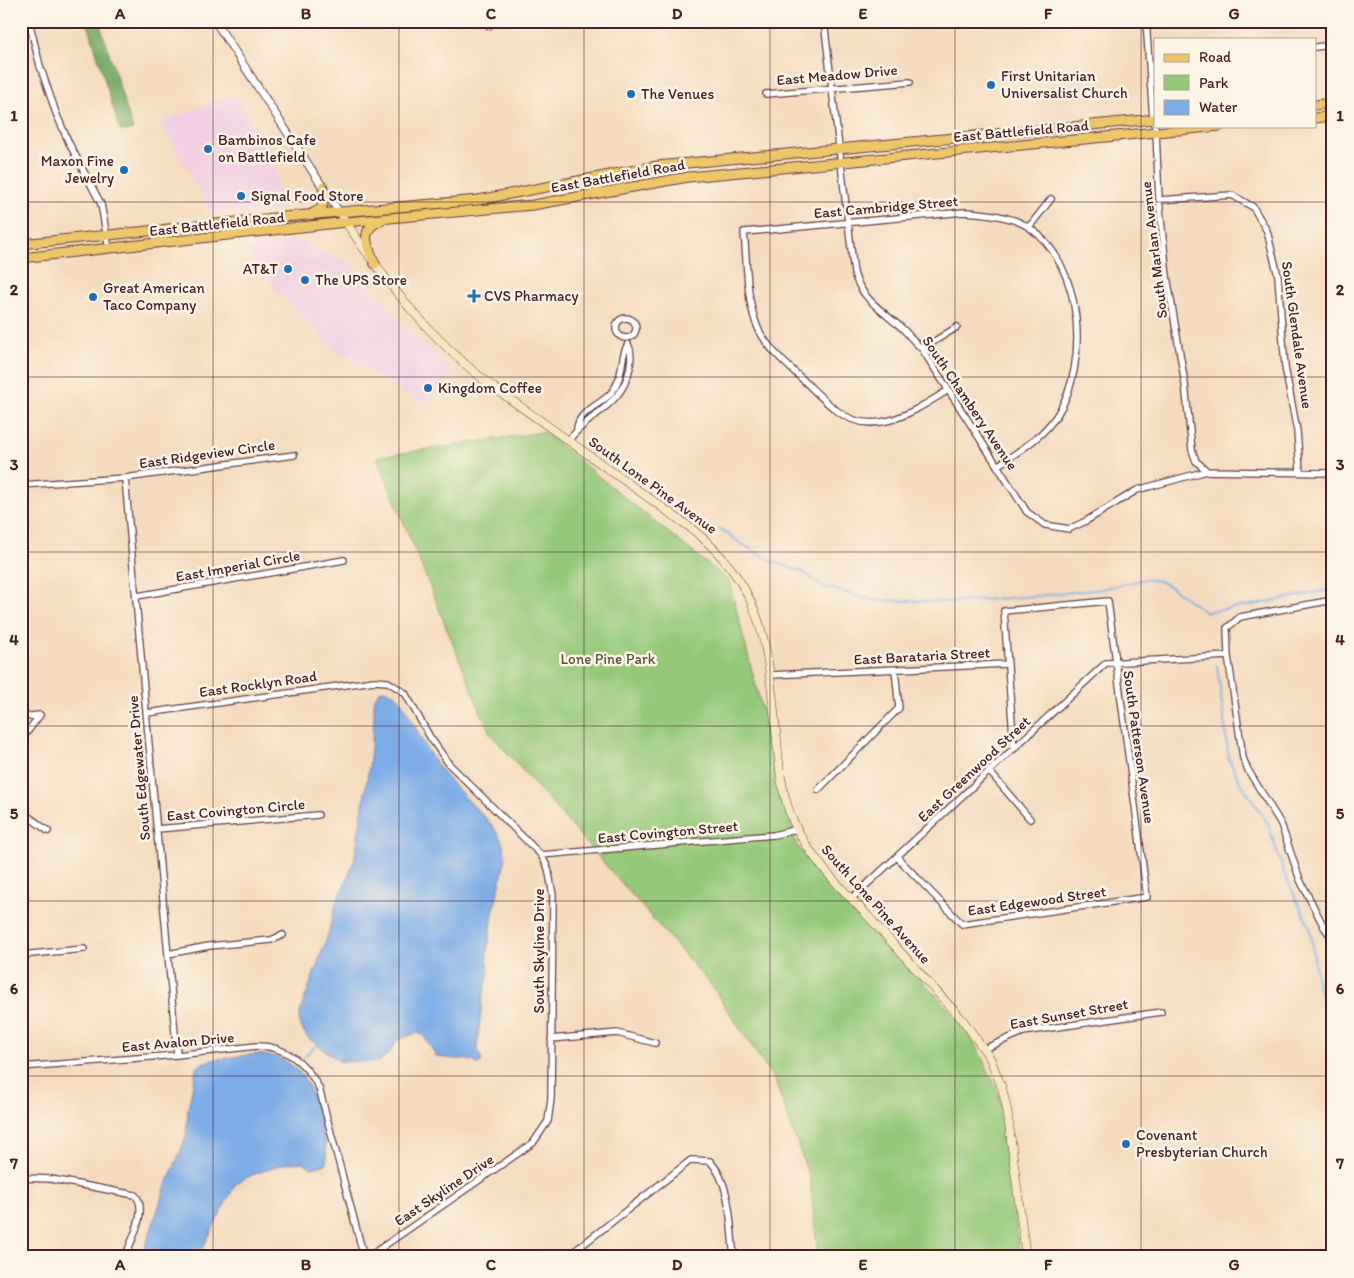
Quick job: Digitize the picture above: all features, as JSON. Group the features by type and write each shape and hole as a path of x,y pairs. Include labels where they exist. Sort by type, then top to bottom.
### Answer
{"main road":[{"path":"1316,104 1333,103"},
{"path":"1316,118 1333,116"},
{"name":"East Battlefield Road","path":"21,244 478,200 657,166 1154,119"},
{"name":"East Battlefield Road","path":"21,258 346,222 533,205 688,177 839,161 1199,128"},
{"path":"308,215 321,210 324,204 323,187"},
{"name":"South Lone Pine Avenue","path":"339,212 404,304 447,348 482,378 691,528 727,562 745,588 758,616 765,642 781,782 786,802 797,829 819,863 962,1019 984,1049 998,1078 1007,1109 1026,1257"},
{"path":"375,264 368,248 366,232 370,226 384,220"}],"street":[{"path":"29,21 50,98 69,143 99,199 109,249"},
{"name":"South Lone Pine Avenue","path":"215,21 339,212"},
{"name":"South Chambery Avenue","path":"824,21 839,161 854,273 858,286 865,298 922,349 1027,512 1045,525 1069,529 1086,521 1137,490 1206,471"},
{"name":"South Marlan Avenue","path":"1146,21 1154,119"},
{"path":"1316,47 1333,45"},
{"path":"1148,62 1154,62"},
{"name":"East Meadow Drive","path":"766,94 910,82"},
{"name":"South Marlan Avenue","path":"1155,128 1159,200 1192,450 1196,461 1206,471"},
{"name":"South Glendale Avenue","path":"1159,200 1232,195 1253,207 1267,231 1278,276 1285,367 1297,431 1300,471"},
{"path":"997,466 1041,436 1057,415 1069,391 1076,364 1077,334 1069,282 1052,252 1029,227 1051,199"},
{"name":"East Cambridge Street","path":"948,391 902,418 885,422 868,423 850,419 836,411 778,356 756,325 744,232 964,212 991,214 1029,227"},
{"path":"922,349 957,327"},
{"path":"568,440 585,419 615,399 618,389 628,378 631,350 628,341"},
{"name":"East Ridgeview Circle","path":"21,486 124,478 294,455"},
{"path":"1206,471 1333,473"},
{"name":"South Edgewater Drive","path":"124,478 177,1055"},
{"name":"East Imperial Circle","path":"136,596 344,560"},
{"path":"1333,600 1240,617 1228,628 1228,656 1243,758 1281,824 1300,880 1324,927 1333,939"},
{"name":"East Barataria Street","path":"770,675 1007,664 1004,610 1108,601"},
{"name":"South Patterson Avenue","path":"1108,601 1147,897"},
{"path":"1115,662 1228,656"},
{"name":"East Greenwood Street","path":"851,899 1106,663 1115,662"},
{"path":"1007,664 1014,749"},
{"path":"818,790 899,708 895,670"},
{"name":"East Rocklyn Road","path":"147,713 374,681"},
{"name":"South Skyline Drive","path":"374,681 393,684 405,693 430,737 449,764 541,855 548,868 553,895 551,1099 548,1121 533,1143"},
{"path":"21,717 40,715 21,740"},
{"path":"989,771 1030,819"},
{"path":"21,811 48,831"},
{"name":"East Covington Circle","path":"157,830 318,815"},
{"name":"East Covington Street","path":"541,855 774,835 797,829"},
{"name":"East Edgewood Street","path":"897,857 962,924 1147,897"},
{"path":"168,954 209,946 271,940 283,935"},
{"path":"24,955 84,949"},
{"name":"East Sunset Street","path":"984,1049 1008,1036 1031,1030 1161,1012"},
{"path":"551,1039 617,1033 655,1043"},
{"name":"East Avalon Drive","path":"21,1067 177,1055 256,1046 274,1048 298,1060 308,1070 319,1088 364,1257"},
{"name":"East Skyline Drive","path":"368,1257 533,1143"},
{"path":"567,1257 691,1160 710,1161 720,1172 726,1194 734,1257"},
{"path":"21,1170 22,1178 51,1179 131,1193 140,1202 139,1214 125,1257"}],"shaded area":[{"path":"235,95 275,168 282,209 212,215 161,122"},
{"path":"300,241 351,264 407,330 453,372 423,405 332,347 261,273 245,247"}],"green space":[{"path":"87,21 99,21 133,130 120,131"},
{"name":"Lone Pine Park","path":"543,432 729,581 797,846 957,1018 977,1047 999,1094 1020,1257 818,1257 810,1179 775,1081 711,985 489,732 377,457"}],"water":[{"path":"385,690 394,693 401,700 426,748 445,776 493,826 502,841 506,857 493,914 487,955 489,972 482,1001 477,1048 482,1061 478,1064 468,1060 436,1056 423,1035 417,1033 397,1040 390,1053 378,1062 339,1061 307,1037 300,1025 299,1017 302,1006 328,935 335,907 354,862 369,767 374,699 379,691"},
{"path":"256,1054 272,1056 284,1061 294,1067 302,1076 313,1097 317,1111 325,1144 326,1164 312,1168 303,1162 287,1163 252,1175 236,1183 198,1257 142,1257 165,1188 186,1138 188,1109 196,1069 202,1063 212,1060"}],"waterway":[{"path":"719,528 740,543 772,561 803,572 822,586 872,600 953,602 1037,596 1102,589 1145,579 1159,581 1171,587 1205,612 1260,604 1332,589"},
{"path":"1217,665 1229,759 1239,780 1268,824 1285,875 1310,928 1318,988 1323,997 1333,1002"},
{"path":"305,1056 317,1045"}],"place":[{"name":"First Unitarian Universalist Church","path":"991,85"},
{"name":"The Venues","path":"631,94"},
{"name":"Bambinos Cafe on Battlefield","path":"208,149"},
{"name":"Maxon Fine Jewelry","path":"124,170"},
{"name":"Signal Food Store","path":"241,196"},
{"name":"AT&T","path":"288,269"},
{"name":"The UPS Store","path":"305,280"},
{"name":"CVS Pharmacy","path":"474,296"},
{"name":"Great American Taco Company","path":"93,297"},
{"name":"Kingdom Coffee","path":"428,388"},
{"name":"Covenant Presbyterian Church","path":"1126,1144"}]}
